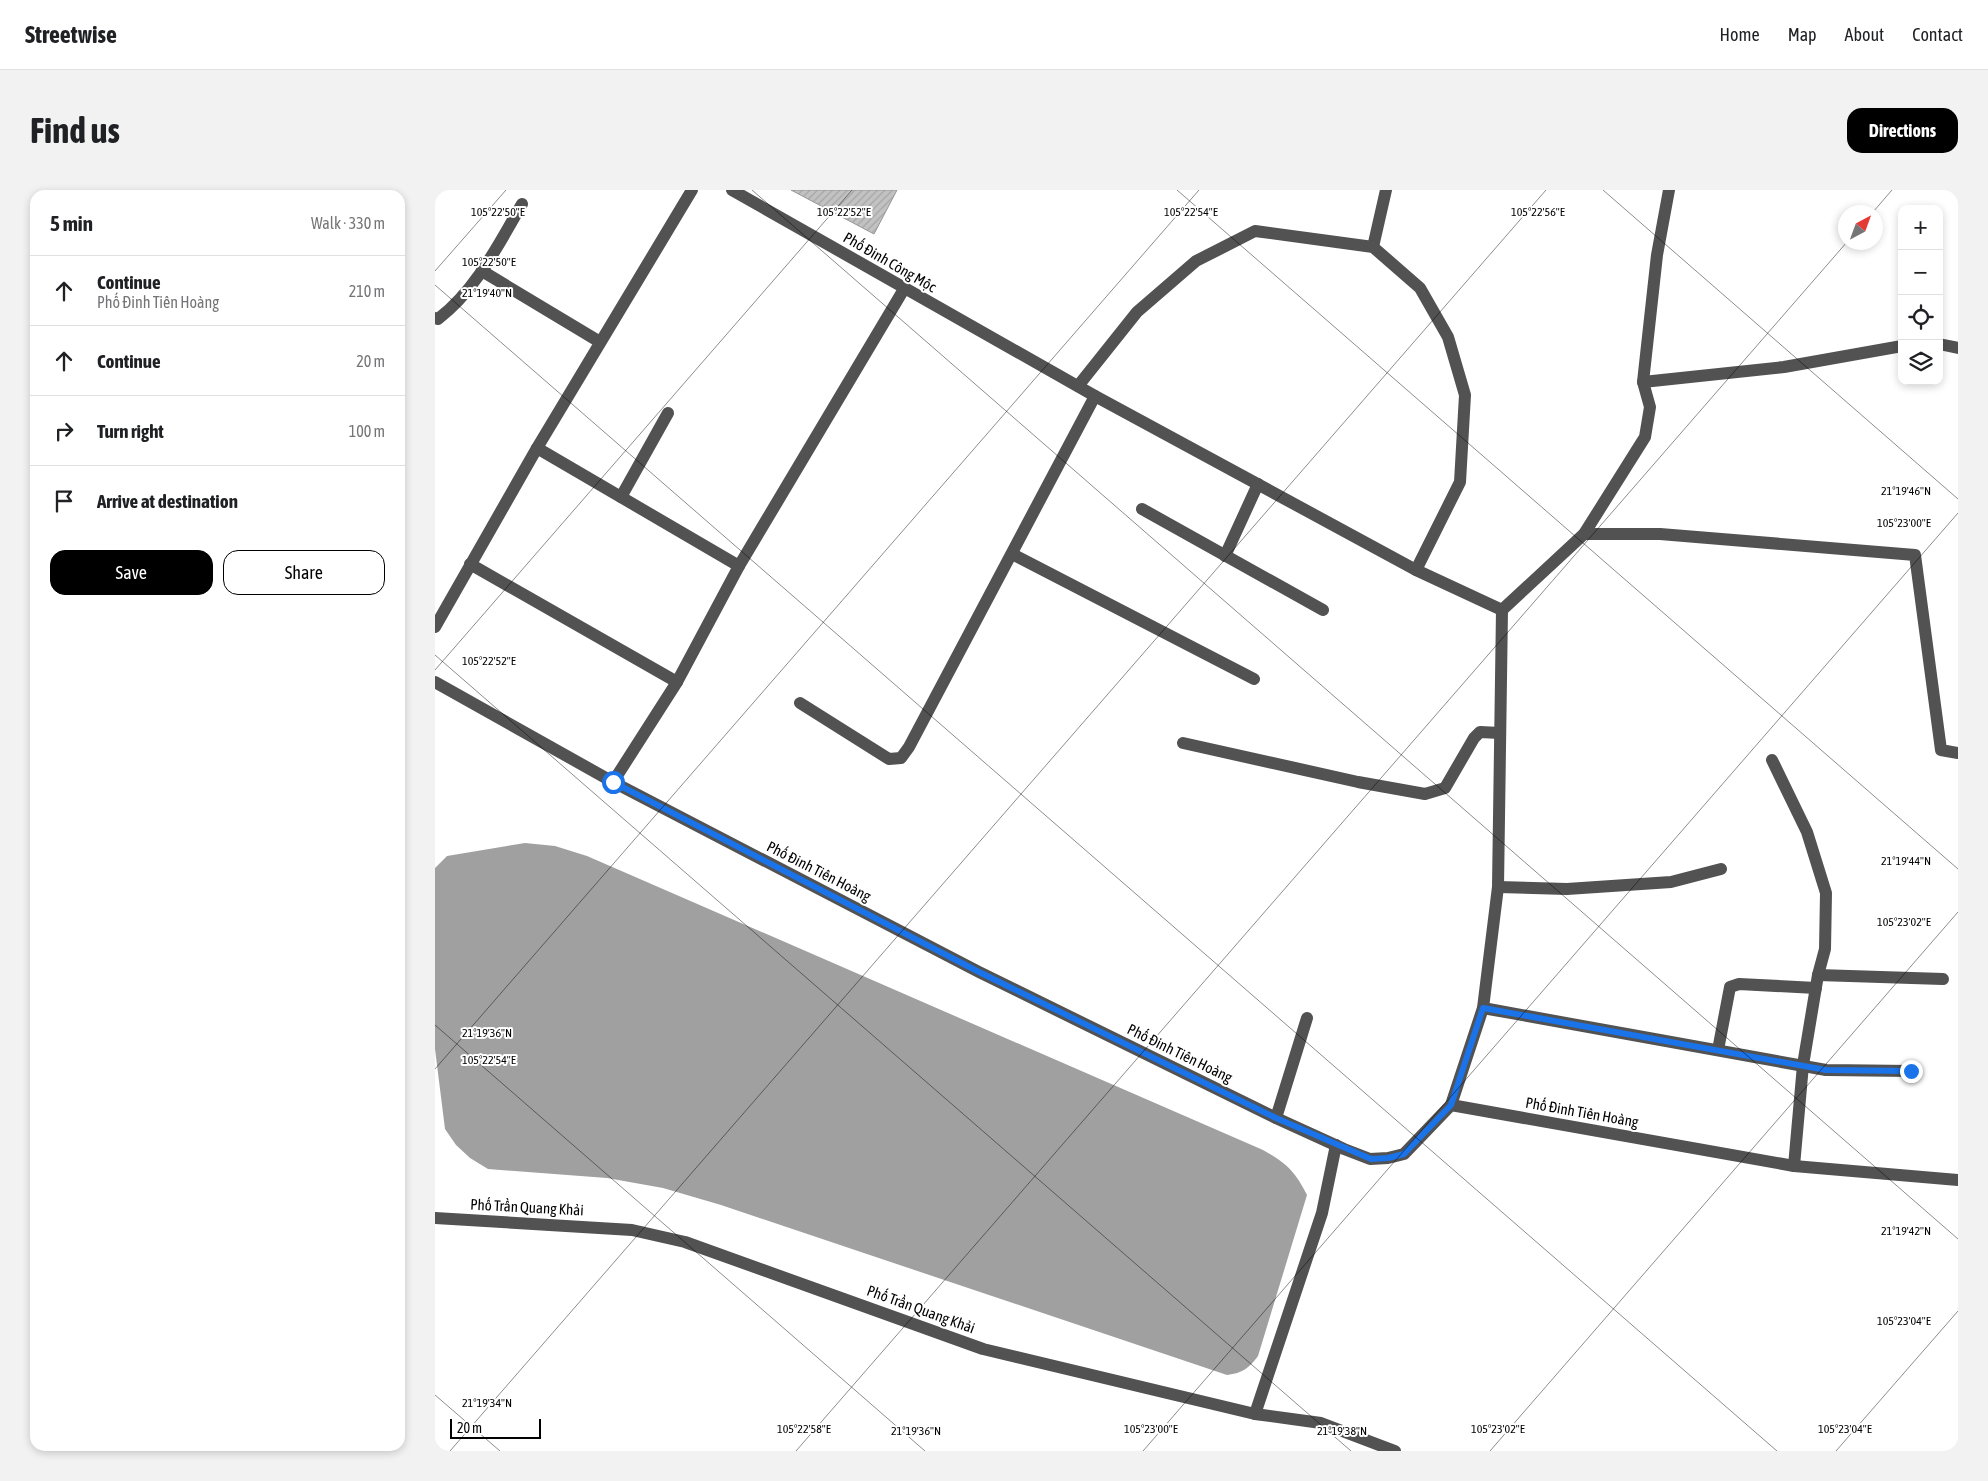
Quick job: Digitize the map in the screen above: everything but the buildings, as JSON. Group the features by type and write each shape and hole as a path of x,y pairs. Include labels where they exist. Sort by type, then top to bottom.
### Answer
{"street":[{"path":"435,627 599,342 692,190"},
{"name":"Phố Đinh Công Mộc","path":"733,190 1095,396 1416,570 1502,610"},
{"path":"1373,247 1386,190"},
{"path":"1451,1105 1483,1008 1497,887 1502,610 1585,534 1645,437 1650,408 1643,382 1657,255 1669,190"},
{"path":"435,318 438,319 453,308 482,271 522,204"},
{"path":"1078,386 1137,312 1196,261 1255,231 1373,247 1420,288 1448,337 1465,395 1460,482 1416,570"},
{"path":"482,271 599,342"},
{"path":"613,782 677,682 739,566 904,289"},
{"path":"1943,345 1957,347"},
{"path":"1643,382 1784,367 1898,347"},
{"path":"800,704 889,759 901,758 914,738 1095,396"},
{"path":"621,497 667,413"},
{"path":"537,448 739,566"},
{"path":"1225,556 1258,484"},
{"path":"1142,509 1323,610"},
{"path":"1585,534 1660,534 1915,555 1941,750 1958,753"},
{"path":"1011,554 1254,679"},
{"path":"470,564 677,682"},
{"name":"Phố Đinh Tiên Hoàng","path":"435,682 613,782 979,972 1276,1118 1371,1159 1388,1158 1404,1154 1451,1105 1794,1166 1958,1180"},
{"path":"1183,743 1358,782 1425,794 1445,788 1480,732 1500,734"},
{"path":"1772,760 1807,832 1825,893 1825,949 1818,975 1803,1065 1794,1166"},
{"path":"1497,887 1567,889 1671,882 1721,869"},
{"path":"1818,975 1943,978"},
{"path":"1717,1050 1730,987 1739,984 1816,988"},
{"path":"1483,1008 1826,1070 1911,1071"},
{"path":"1276,1118 1307,1018"},
{"path":"1255,1414 1322,1213 1336,1145"},
{"name":"Phố Trần Quang Khải","path":"435,1218 632,1230 685,1242 983,1349 1255,1414 1321,1423 1395,1451"}],"shaded area":[{"path":"525,843 555,846 587,856 1263,1150 1278,1159 1294,1174 1307,1195 1258,1356 1245,1369 1227,1375 721,1205 663,1188 607,1178 488,1169 470,1158 456,1145 445,1129 435,1049 435,868 447,856"}],"route":[{"path":"613,782 979,972 1276,1118 1371,1159 1388,1158 1404,1154 1451,1105 1483,1008 1826,1070 1911,1071"}]}
